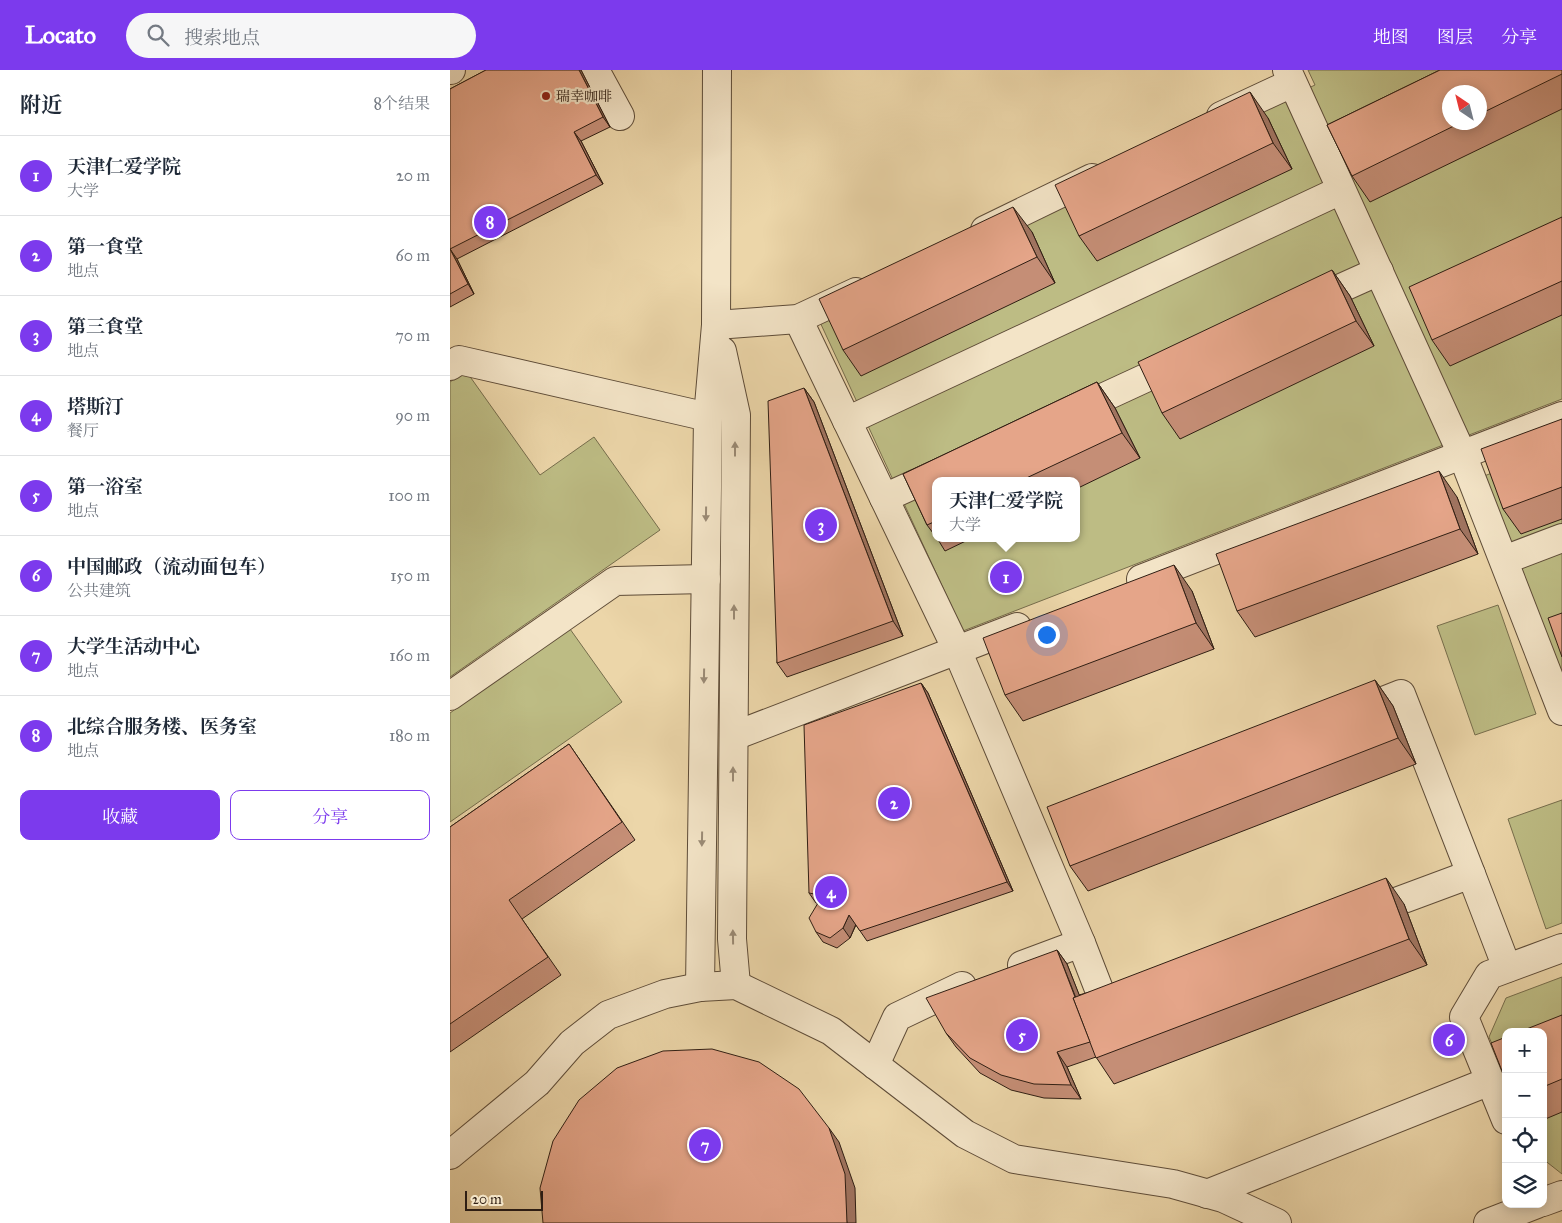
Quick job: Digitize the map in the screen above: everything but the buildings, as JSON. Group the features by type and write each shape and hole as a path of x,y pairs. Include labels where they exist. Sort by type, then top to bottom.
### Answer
{"street":[{"path":"595,70 620,116"},
{"path":"700,987 708,417 716,325 717,70"},
{"path":"1203,126 1289,76 1462,454 1562,711"},
{"path":"1318,139 1344,127"},
{"path":"960,242 1113,168"},
{"path":"847,421 1342,190"},
{"path":"1289,312 1378,271"},
{"path":"716,325 798,319 879,280"},
{"path":"1398,314 1424,302"},
{"path":"798,319 957,650 1081,943 1107,1010 1144,996"},
{"path":"716,325 736,415 732,940 736,985"},
{"path":"1055,420 1199,353"},
{"path":"450,366 459,360 708,417"},
{"path":"1114,590 1562,416"},
{"path":"884,498 965,461"},
{"path":"1504,560 1562,538"},
{"path":"450,696 615,581 706,579"},
{"path":"734,736 1040,618"},
{"path":"1536,644 1562,634"},
{"path":"1331,722 1401,694 1507,968"},
{"path":"1036,836 1063,826"},
{"path":"1340,923 1471,874"},
{"path":"874,1064 897,1017 959,987 1081,943"},
{"path":"1505,1118 1464,1017 1489,975 1562,948"},
{"path":"450,1155 537,1084 572,1043 608,1015 665,994 700,987 736,985 830,1031 965,1134 1014,1159 1173,1184 1223,1198 1277,1223"},
{"path":"1207,1194 1490,1082"},
{"path":"1547,1201 1562,1195"},
{"path":"1488,1223 1528,1208"},
{"path":"1541,1208 1547,1223"}],"shaded area":[{"path":"1308,70 1562,70 1562,399 963,631 819,320 1315,85"},
{"path":"466,371 540,475 594,437 660,530 450,677 450,382"},
{"path":"1562,447 1562,677 1484,476"},
{"path":"1498,605 1536,714 1475,735 1437,626"},
{"path":"570,629 622,702 450,822 450,713"},
{"path":"1562,800 1562,923 1546,929 1508,819"},
{"path":"1562,977 1562,1174 1547,1162 1547,1028 1502,1028 1502,1068 1489,1037 1506,998"}],"place":[{"name":"瑞幸咖啡","path":"546,96"},
{"name":"北综合服务楼、医务室","path":"490,222"},
{"name":"第三食堂","path":"821,525"},
{"name":"天津仁爱学院","path":"1006,577"},
{"name":"第一食堂","path":"894,803"},
{"name":"塔斯汀","path":"831,892"},
{"name":"第一浴室","path":"1022,1035"},
{"name":"中国邮政（流动面包车）","path":"1449,1040"},
{"name":"大学生活动中心","path":"705,1145"}]}
